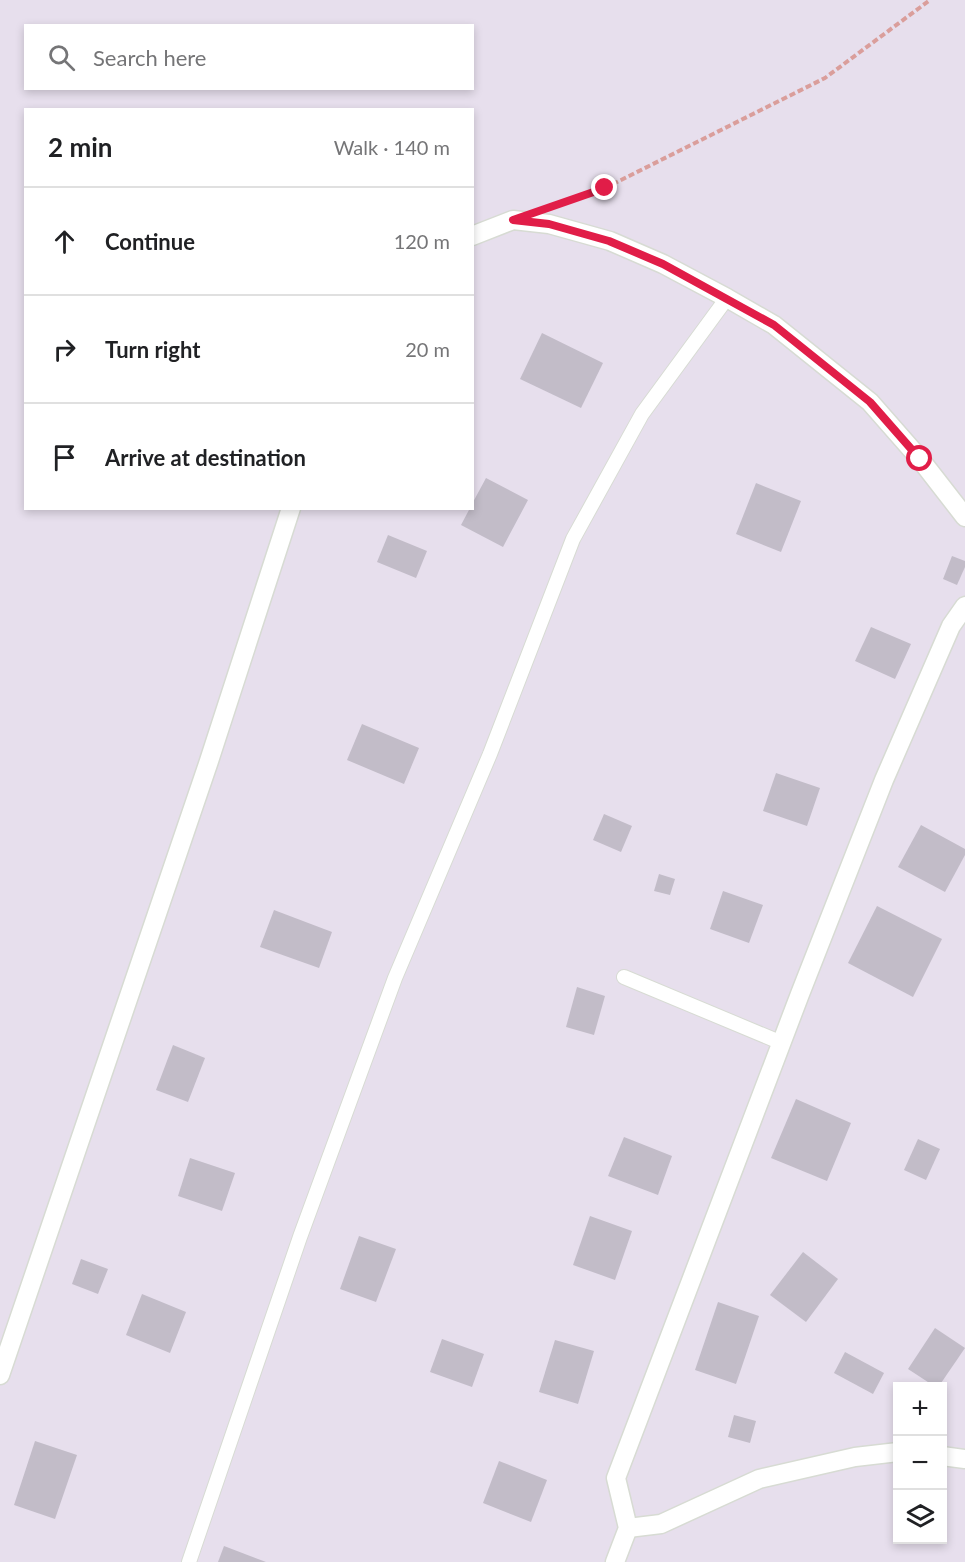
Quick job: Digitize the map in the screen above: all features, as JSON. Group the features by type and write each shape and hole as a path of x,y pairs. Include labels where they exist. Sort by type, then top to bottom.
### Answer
{"street":[{"path":"474,235 513,220 549,224 609,241 663,264 727,298 774,325 870,402 920,459 965,517"},
{"path":"0,1375 209,761 290,510"},
{"path":"615,1562 628,1528 616,1478 884,780 951,626 965,606"},
{"path":"628,1528 661,1524 759,1479 855,1457 893,1452"},
{"path":"947,1457 965,1459"}],"lane":[{"path":"189,1562 300,1237 395,978 490,754 573,539 642,414 727,298"},
{"path":"624,978 782,1043"}],"path":[{"path":"554,206 605,188 825,78 930,0"}],"building":[{"path":"542,333 603,363 581,408 520,379"},
{"path":"486,478 528,500 503,547 461,525 469,510 474,510 474,500"},
{"path":"756,483 801,501 781,552 736,534"},
{"path":"388,535 427,551 416,578 377,562"},
{"path":"952,556 965,561 965,567 957,585 943,579"},
{"path":"871,627 911,644 895,679 855,661"},
{"path":"362,724 419,748 404,784 347,760"},
{"path":"776,773 820,788 807,826 763,811"},
{"path":"604,814 632,826 621,852 593,840"},
{"path":"921,825 965,849 965,855 945,892 898,867"},
{"path":"659,874 675,879 670,895 654,891"},
{"path":"723,891 763,905 749,943 710,929"},
{"path":"877,906 942,939 913,997 848,963"},
{"path":"274,910 332,932 319,968 260,947"},
{"path":"577,987 605,996 594,1035 566,1027"},
{"path":"173,1045 205,1058 188,1102 156,1090"},
{"path":"796,1099 851,1123 827,1181 771,1158"},
{"path":"624,1137 672,1156 658,1195 608,1176"},
{"path":"918,1139 940,1149 926,1180 904,1170"},
{"path":"190,1158 235,1173 222,1211 178,1196"},
{"path":"590,1216 632,1231 615,1280 573,1265"},
{"path":"359,1236 396,1249 376,1302 340,1289"},
{"path":"803,1252 838,1279 806,1322 770,1295"},
{"path":"81,1259 108,1269 98,1294 72,1284"},
{"path":"142,1294 186,1312 170,1353 126,1335"},
{"path":"718,1302 759,1316 736,1384 695,1370"},
{"path":"935,1328 965,1348 942,1382 928,1382 908,1369"},
{"path":"442,1339 484,1354 472,1387 430,1372"},
{"path":"555,1340 594,1351 578,1404 539,1392"},
{"path":"845,1352 884,1373 873,1394 834,1373"},
{"path":"734,1415 756,1421 750,1443 728,1437"},
{"path":"35,1441 77,1455 55,1519 14,1505"},
{"path":"499,1461 547,1480 531,1522 483,1503"},
{"path":"224,1546 266,1562 218,1562"}],"route":[{"path":"605,188 513,220 549,224 609,241 663,264 774,325 870,402 920,459"}]}
